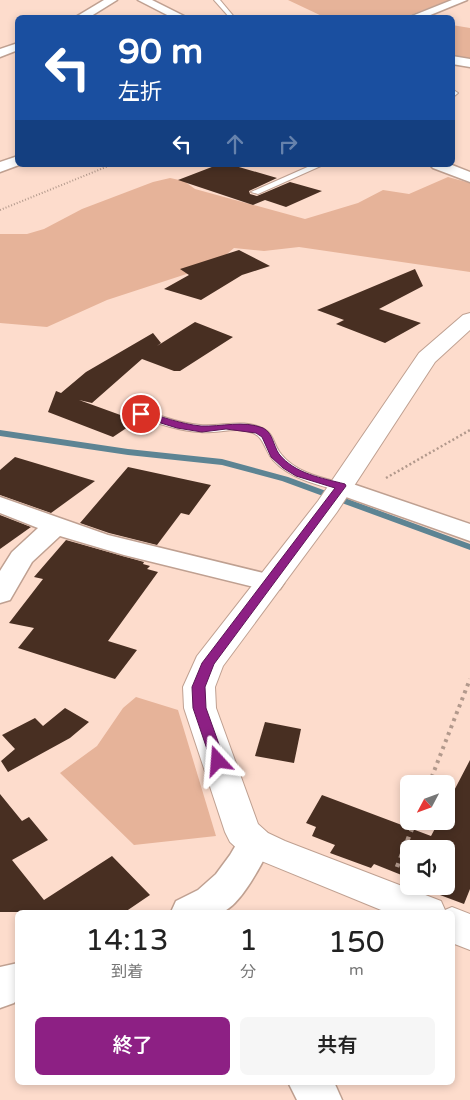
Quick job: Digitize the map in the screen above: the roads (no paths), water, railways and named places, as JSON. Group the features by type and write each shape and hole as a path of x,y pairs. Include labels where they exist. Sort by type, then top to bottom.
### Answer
{"street":[{"path":"84,15 112,0"},
{"path":"143,0 176,15"},
{"path":"420,15 462,0"},
{"path":"0,53 15,47"},
{"path":"455,60 470,63"},
{"path":"0,167 15,161"},
{"path":"443,167 470,177"},
{"path":"422,910 255,843 243,832 200,708 199,687 208,663 341,495 427,358 470,319"},
{"path":"341,495 470,533"},
{"path":"0,504 34,519 110,542 270,583"},
{"path":"0,594 21,558 56,526"},
{"path":"196,910 227,888 244,864 255,843"},
{"path":"455,926 470,933"},
{"path":"311,1085 321,1100"}],"lane":[{"path":"218,0 217,2 230,15"},
{"path":"255,192 314,167"},
{"path":"141,414 177,425 202,429 226,426 259,431 266,435 275,454 287,466 341,495"}],"waterway":[{"path":"0,433 128,452 222,462 285,479 470,547"}]}
